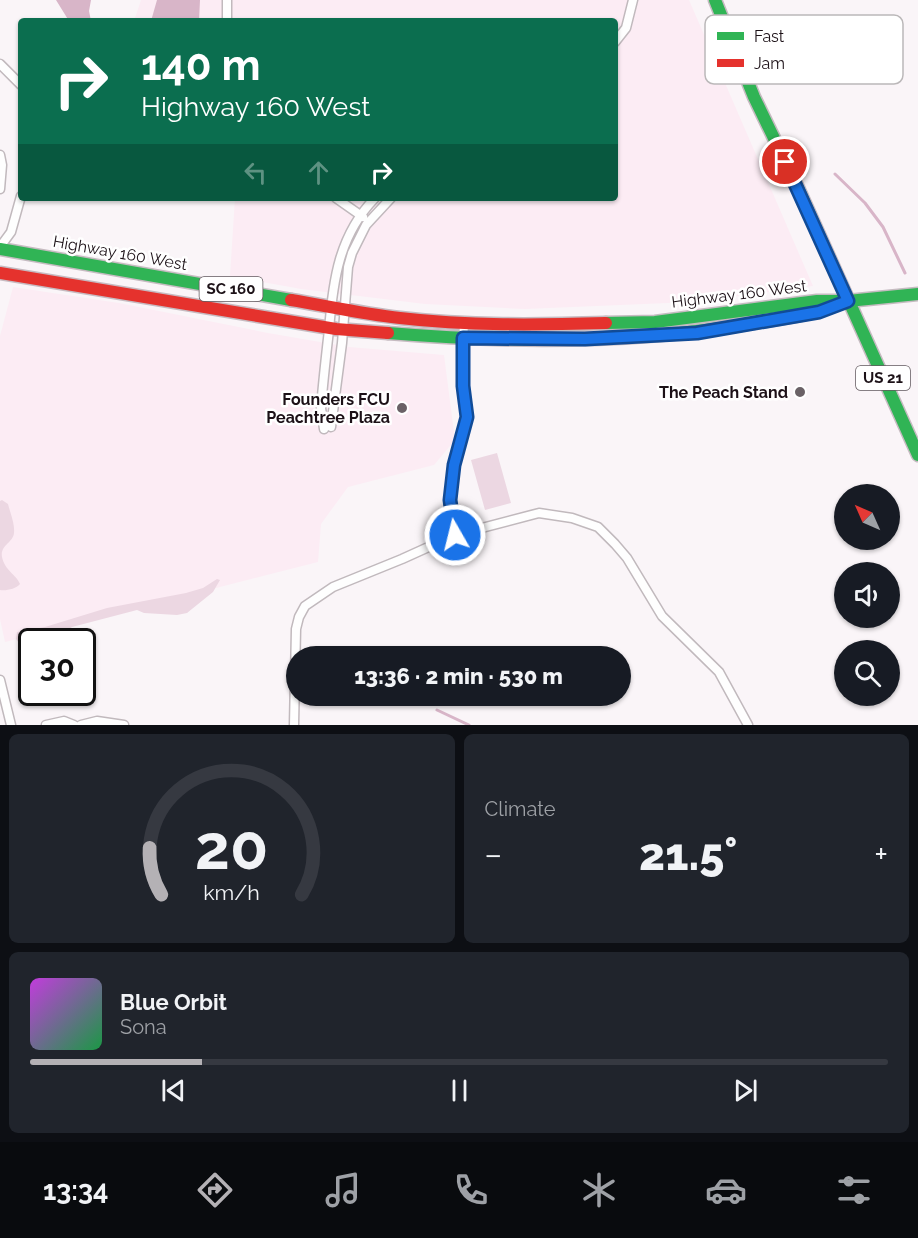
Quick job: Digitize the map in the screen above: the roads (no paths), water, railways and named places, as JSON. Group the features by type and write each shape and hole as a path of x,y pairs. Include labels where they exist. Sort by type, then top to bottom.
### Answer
{"main road":[{"name":"US 21","path":"715,0 721,15"},
{"name":"US 21","path":"749,84 918,455"},
{"name":"Highway 160 West","path":"0,248 343,319 400,318 464,323 543,325 655,322 817,301 848,301"},
{"name":"Highway 160 West","path":"0,273 330,317 463,338 585,339 697,333 819,312 848,301"},
{"name":"SC 160","path":"848,301 918,294"}],"street":[{"path":"227,0 227,18"},
{"path":"618,38 626,28 633,0"},
{"path":"0,64 18,82"},
{"path":"0,155 2,165 0,189"},
{"path":"0,248 11,232 20,201"},
{"path":"340,201 369,222"},
{"path":"372,201 360,215 339,256 333,285 321,408 327,428 343,319 346,277 352,253 369,222 388,201"},
{"path":"455,535 450,500 454,465 467,417 463,373 464,323"},
{"path":"294,725 296,629 305,606 333,587 455,535 539,513 572,518 598,527 627,558 662,616 719,672 748,725"},
{"path":"0,680 11,725"},
{"path":"46,725 64,721 74,725"},
{"path":"81,725 97,722 124,725"}],"waterway":[{"path":"835,174 865,203 883,227 905,273"},
{"path":"437,710 469,725"}],"place":[{"name":"The Peach Stand","path":"800,392"},
{"name":"Founders FCU Peachtree Plaza","path":"402,408"}]}
